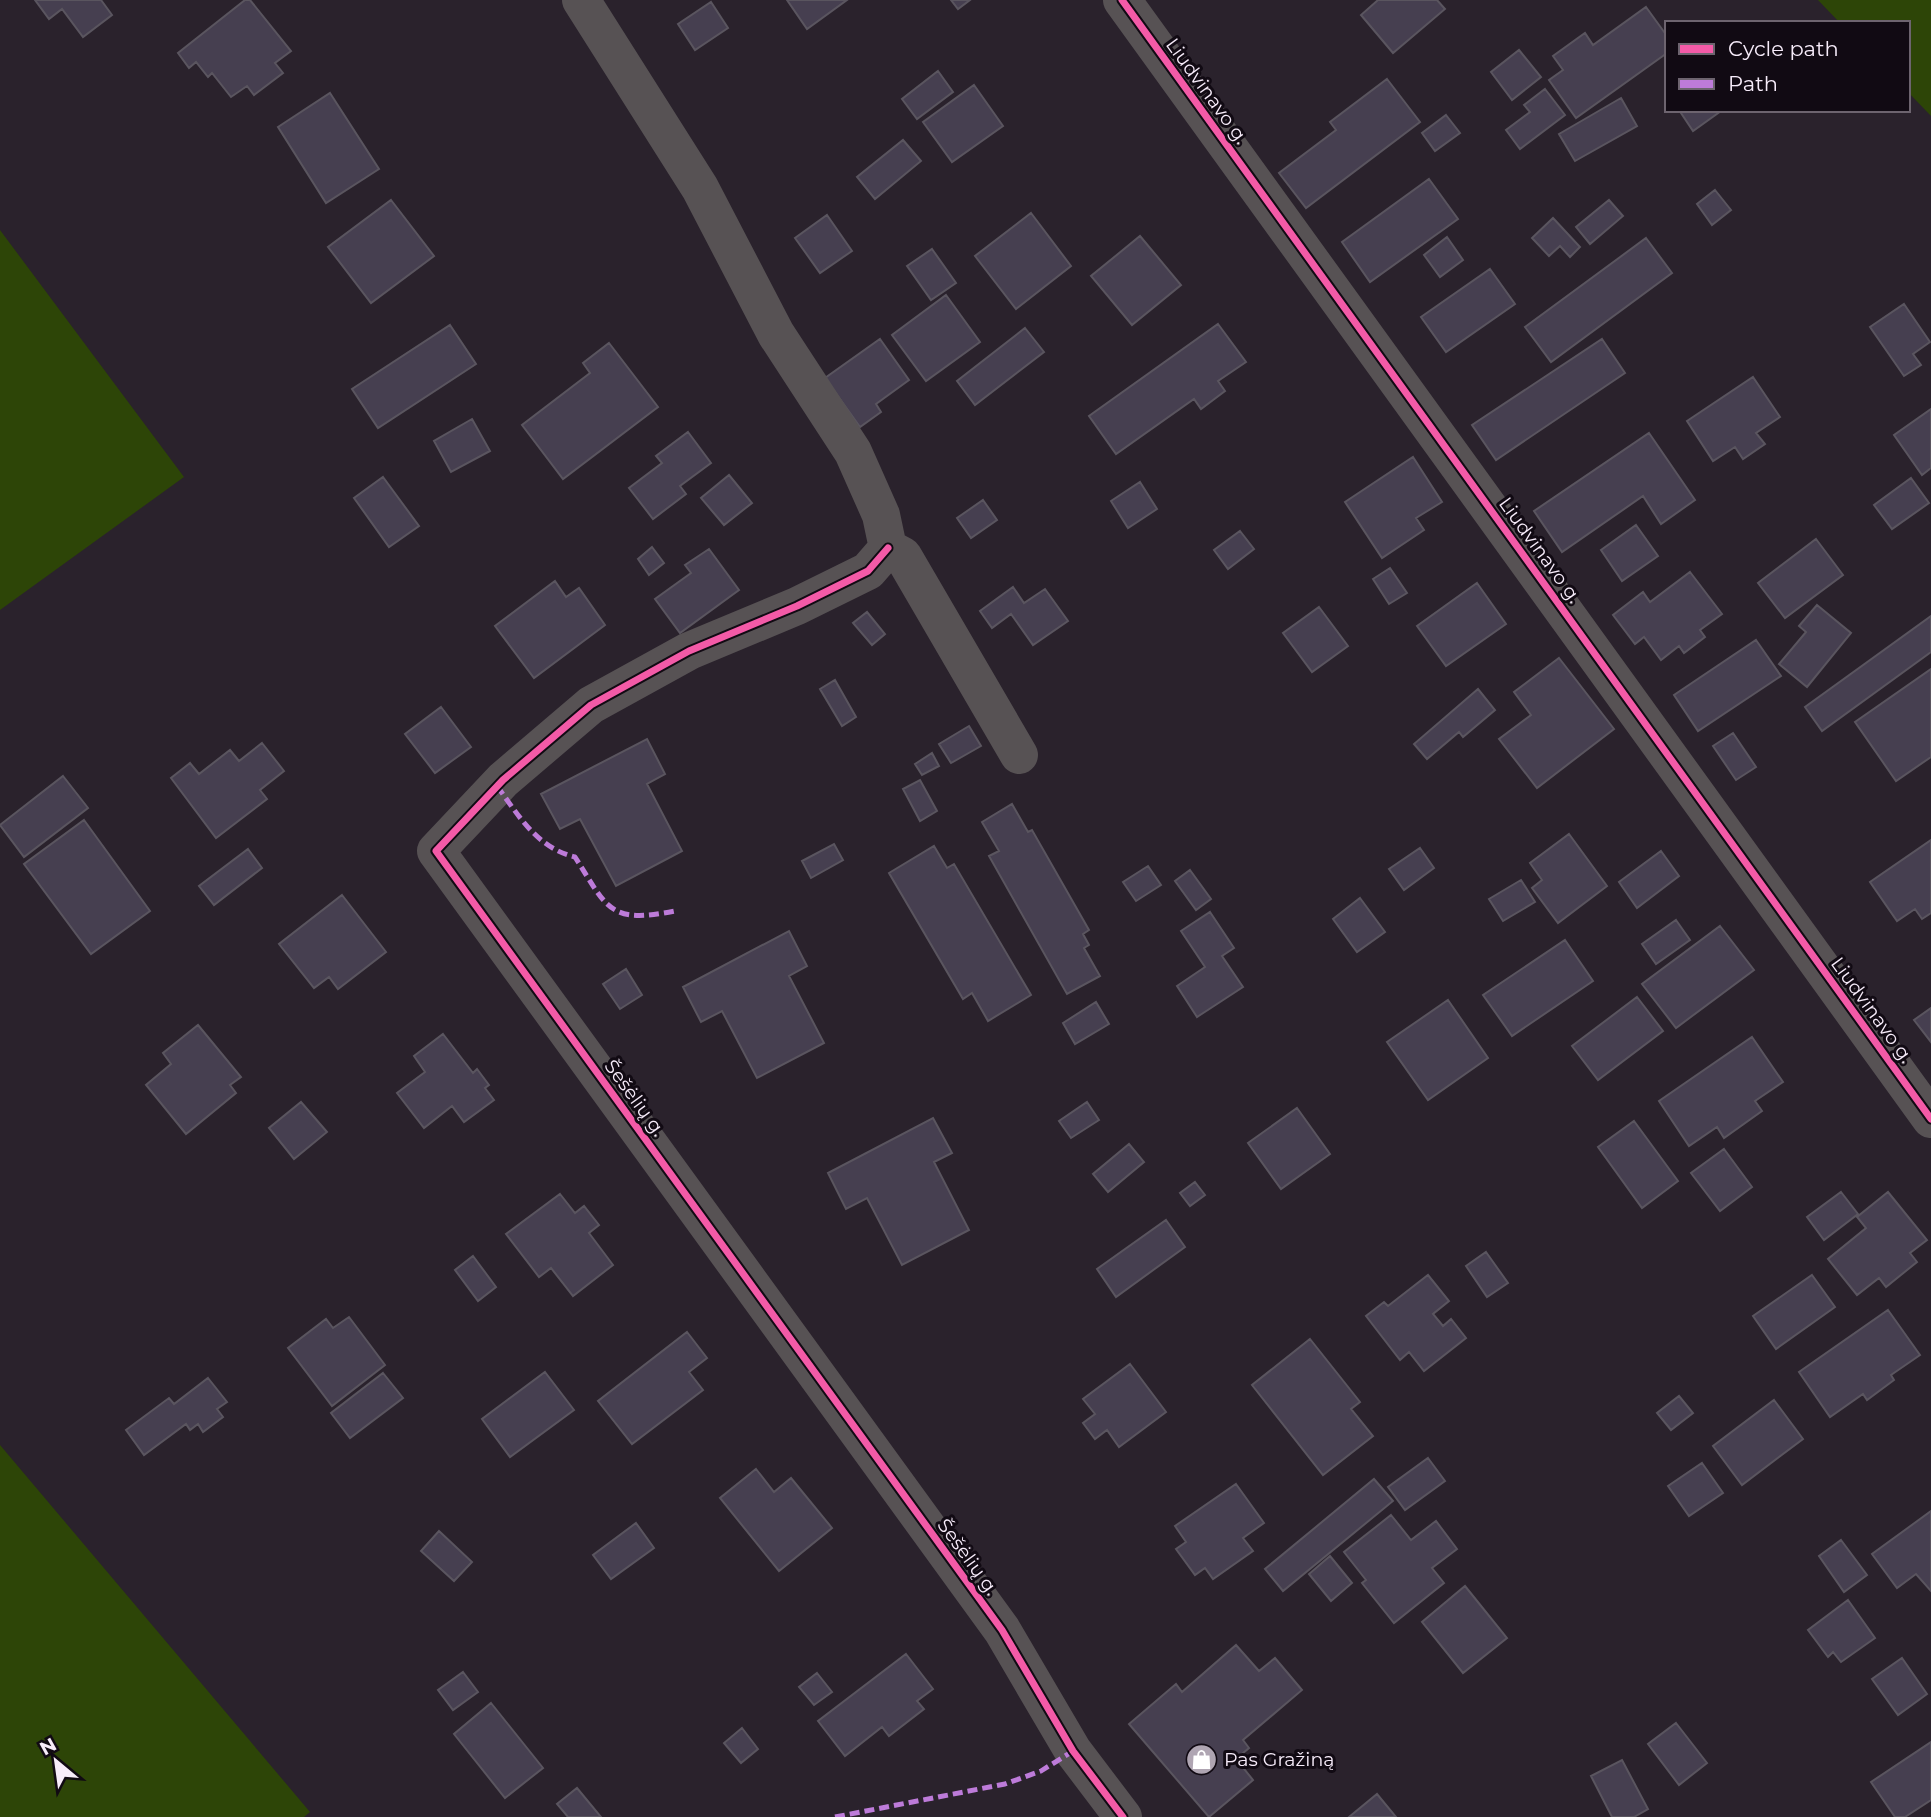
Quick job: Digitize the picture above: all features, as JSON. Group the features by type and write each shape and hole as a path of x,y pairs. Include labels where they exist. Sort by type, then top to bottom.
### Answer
{"street":[{"path":"581,0 700,188 776,334 853,452 881,515 888,548 903,556 1019,755"},
{"name":"Liudvinavo g.","path":"1122,0 1931,1119"},
{"name":"Šešėlių g.","path":"888,548 868,571 797,606 689,651 591,705 503,780 436,851 1002,1630 1073,1751 1123,1817"}],"green space":[{"path":"1818,0 1931,0 1931,116 1910,94 1910,21 1838,21"},
{"path":"0,230 184,477 0,610"},
{"path":"0,1445 310,1812 304,1817 0,1817"}],"building":[{"path":"35,0 101,0 112,15 83,37 62,9 49,19"},
{"path":"245,0 250,0 291,51 275,63 283,73 254,95 247,86 231,97 212,73 208,77 196,62 189,68 178,53"},
{"path":"787,0 847,0 807,29"},
{"path":"951,0 970,0 958,9"},
{"path":"1378,0 1437,0 1445,9 1393,53 1361,15"},
{"path":"711,2 728,28 695,50 678,24"},
{"path":"1646,7 1665,33 1665,54 1576,118 1549,80 1563,70 1553,56 1585,33 1593,45"},
{"path":"1519,50 1541,77 1512,100 1491,72"},
{"path":"938,71 953,92 917,119 902,99"},
{"path":"1387,79 1420,122 1306,208 1279,173 1336,130 1330,122"},
{"path":"974,85 1003,126 952,162 923,122"},
{"path":"1545,89 1565,115 1520,149 1506,130 1530,112 1524,105"},
{"path":"330,93 379,169 326,203 278,127"},
{"path":"1621,98 1637,126 1575,161 1559,134"},
{"path":"1680,112 1720,112 1693,131"},
{"path":"1446,115 1460,133 1435,151 1422,133"},
{"path":"903,140 921,161 875,199 857,177"},
{"path":"1429,179 1458,219 1370,282 1342,242"},
{"path":"1715,190 1731,210 1712,225 1697,204"},
{"path":"391,200 434,256 371,303 328,247"},
{"path":"1609,200 1623,216 1590,244 1576,227"},
{"path":"1031,213 1071,266 1016,309 975,256"},
{"path":"827,215 852,251 820,273 795,238"},
{"path":"1553,218 1580,247 1570,257 1560,246 1549,256 1532,238"},
{"path":"1140,236 1181,285 1132,325 1091,276"},
{"path":"1447,237 1463,260 1440,277 1424,255"},
{"path":"1646,238 1672,273 1551,362 1525,327"},
{"path":"932,249 956,283 931,300 907,266"},
{"path":"1490,269 1515,304 1446,352 1421,317"},
{"path":"946,295 980,342 926,381 892,335"},
{"path":"1904,304 1930,342 1913,354 1921,365 1904,376 1870,327"},
{"path":"1218,324 1246,362 1218,381 1225,391 1201,409 1194,399 1116,454 1089,416"},
{"path":"450,325 476,364 378,428 352,389"},
{"path":"1025,328 1044,352 975,405 957,381"},
{"path":"880,339 909,380 876,404 881,412 860,427 825,378"},
{"path":"1602,339 1625,373 1496,460 1472,425"},
{"path":"609,343 658,407 563,479 522,425 590,373 583,363"},
{"path":"1753,377 1780,417 1756,433 1765,444 1743,459 1735,447 1713,461 1687,421"},
{"path":"1931,409 1931,468 1922,475 1894,435"},
{"path":"472,419 490,451 451,472 434,441"},
{"path":"688,432 711,463 680,486 686,494 653,519 629,488 662,463 656,456"},
{"path":"1649,433 1695,500 1661,524 1643,496 1562,552 1534,511"},
{"path":"1413,457 1442,502 1416,518 1424,530 1382,558 1345,502"},
{"path":"729,475 752,503 724,525 701,498"},
{"path":"383,477 419,526 389,547 354,498"},
{"path":"1911,478 1929,503 1892,529 1874,505"},
{"path":"1140,482 1157,509 1128,528 1111,501"},
{"path":"983,500 997,520 971,538 957,518"},
{"path":"1636,525 1658,556 1622,581 1601,550"},
{"path":"1240,531 1254,549 1228,569 1214,550"},
{"path":"1816,539 1843,575 1785,618 1758,583"},
{"path":"652,547 664,563 649,575 638,559"},
{"path":"709,549 739,590 680,633 655,599 691,573 685,565"},
{"path":"1390,568 1407,593 1389,604 1373,579"},
{"path":"1690,572 1722,614 1700,630 1705,637 1684,653 1679,646 1661,660 1644,637 1635,644 1613,615 1643,592 1650,602"},
{"path":"555,581 566,597 579,588 605,625 534,678 495,626"},
{"path":"1477,583 1506,624 1446,666 1417,626"},
{"path":"1013,587 1024,603 1045,589 1068,621 1033,645 1011,614 992,628 980,611"},
{"path":"1817,605 1851,633 1807,687 1779,664 1806,632 1799,626"},
{"path":"1319,607 1348,646 1312,672 1283,633"},
{"path":"867,612 885,634 872,645 853,623"},
{"path":"1931,616 1931,652 1822,731 1805,707"},
{"path":"1756,640 1781,676 1698,731 1674,695"},
{"path":"1559,658 1614,729 1537,788 1499,739 1531,715 1514,692"},
{"path":"1931,669 1931,757 1896,781 1855,722"},
{"path":"835,680 856,717 842,726 820,689"},
{"path":"1478,689 1495,710 1463,737 1459,732 1427,759 1414,744"},
{"path":"441,707 471,747 435,773 405,734"},
{"path":"969,726 981,746 951,763 939,744"},
{"path":"1733,733 1756,767 1736,780 1713,746"},
{"path":"647,739 665,774 647,784 682,851 616,886 580,819 560,829 541,794"},
{"path":"262,743 284,771 260,790 267,799 216,838 171,778 190,763 199,774 230,750 239,761"},
{"path":"932,753 939,766 922,775 915,764"},
{"path":"63,776 88,808 24,857 0,825"},
{"path":"920,780 937,811 920,821 903,789"},
{"path":"1012,804 1028,832 1032,830 1089,930 1083,934 1089,945 1084,948 1100,976 1067,994 989,856 999,851 982,822"},
{"path":"84,820 150,911 91,954 24,864"},
{"path":"1569,834 1607,886 1558,923 1532,888 1542,880 1530,863"},
{"path":"1931,840 1931,913 1922,919 1915,909 1897,921 1870,882"},
{"path":"834,844 843,860 811,878 802,861"},
{"path":"934,846 947,868 954,864 1031,995 988,1021 972,993 963,999 889,873"},
{"path":"1420,848 1434,868 1404,890 1389,869"},
{"path":"248,849 262,868 214,905 199,886"},
{"path":"1661,851 1679,876 1637,908 1619,882"},
{"path":"1148,866 1161,885 1136,901 1123,882"},
{"path":"1190,870 1211,899 1196,910 1175,881"},
{"path":"1521,880 1535,902 1503,921 1489,899"},
{"path":"342,895 386,952 338,989 329,977 314,988 279,944"},
{"path":"1360,898 1385,932 1357,952 1333,919"},
{"path":"1210,912 1234,948 1222,956 1243,987 1197,1017 1177,986 1205,967 1181,931"},
{"path":"1676,920 1690,940 1656,964 1642,944"},
{"path":"1720,926 1754,970 1676,1028 1642,984"},
{"path":"789,931 807,966 789,976 824,1043 757,1078 722,1011 701,1022 683,987"},
{"path":"1565,940 1593,981 1512,1036 1483,995"},
{"path":"626,969 642,995 620,1009 603,984"},
{"path":"1637,997 1663,1031 1598,1080 1572,1046"},
{"path":"1448,1000 1488,1058 1428,1100 1387,1042"},
{"path":"1096,1002 1109,1024 1075,1044 1063,1023"},
{"path":"1931,1008 1931,1042 1914,1020"},
{"path":"198,1025 241,1077 230,1085 236,1093 186,1134 146,1085 171,1064 163,1053"},
{"path":"443,1034 473,1073 477,1069 489,1085 485,1088 494,1100 464,1122 452,1106 424,1128 397,1093 425,1072 414,1056"},
{"path":"1752,1037 1783,1082 1755,1101 1762,1111 1724,1138 1717,1127 1689,1146 1659,1101"},
{"path":"301,1102 327,1132 294,1159 269,1128"},
{"path":"1087,1102 1099,1120 1071,1138 1059,1121"},
{"path":"1297,1108 1330,1154 1281,1189 1248,1143"},
{"path":"933,1118 952,1153 934,1162 969,1230 902,1265 867,1198 846,1209 828,1173"},
{"path":"1634,1121 1678,1181 1642,1208 1598,1147"},
{"path":"1129,1144 1144,1162 1108,1192 1093,1174"},
{"path":"1724,1149 1752,1187 1720,1211 1691,1173"},
{"path":"1195,1182 1205,1195 1190,1206 1180,1193"},
{"path":"1841,1192 1858,1214 1824,1240 1807,1217"},
{"path":"1888,1192 1927,1240 1910,1253 1917,1262 1886,1287 1879,1278 1857,1295 1828,1259 1866,1228 1857,1217"},
{"path":"560,1194 575,1213 584,1206 599,1225 589,1233 613,1265 573,1296 551,1268 539,1277 506,1234"},
{"path":"1166,1220 1185,1247 1116,1297 1097,1269"},
{"path":"1486,1252 1508,1283 1487,1297 1466,1266"},
{"path":"473,1256 496,1287 478,1301 455,1270"},
{"path":"1428,1275 1449,1301 1433,1314 1443,1326 1451,1319 1466,1338 1424,1371 1409,1352 1400,1360 1366,1316 1384,1302 1388,1306"},
{"path":"1812,1275 1835,1307 1776,1349 1753,1316"},
{"path":"1888,1310 1920,1355 1891,1375 1894,1380 1867,1400 1863,1394 1830,1417 1799,1372"},
{"path":"349,1317 385,1365 332,1406 288,1348 326,1319 333,1328"},
{"path":"687,1332 707,1358 689,1372 703,1390 632,1444 598,1401"},
{"path":"1310,1339 1360,1402 1351,1409 1373,1436 1323,1475 1252,1385"},
{"path":"1130,1364 1166,1412 1119,1447 1107,1430 1095,1439 1083,1423 1095,1414 1083,1399"},
{"path":"545,1372 574,1410 510,1457 482,1419"},
{"path":"383,1373 403,1398 350,1438 331,1413"},
{"path":"208,1378 227,1402 217,1409 223,1417 203,1432 198,1424 190,1430 186,1424 144,1455 126,1430 169,1398 174,1404"},
{"path":"1679,1396 1693,1413 1671,1430 1657,1413"},
{"path":"1774,1400 1803,1439 1742,1485 1713,1446"},
{"path":"1428,1458 1445,1481 1405,1510 1388,1487"},
{"path":"1702,1463 1723,1493 1689,1516 1668,1486"},
{"path":"756,1469 774,1492 791,1478 832,1528 779,1571 720,1498"},
{"path":"1374,1479 1393,1501 1283,1591 1265,1569"},
{"path":"1236,1484 1264,1523 1243,1538 1253,1551 1213,1579 1205,1568 1195,1575 1176,1549 1186,1542 1175,1526"},
{"path":"1931,1511 1931,1591 1916,1574 1897,1588 1872,1554"},
{"path":"1391,1515 1411,1540 1436,1521 1457,1549 1432,1568 1444,1583 1394,1623 1362,1583 1366,1580 1344,1552"},
{"path":"636,1523 654,1548 611,1579 593,1555"},
{"path":"439,1531 472,1562 454,1581 421,1551"},
{"path":"1841,1540 1867,1575 1844,1592 1819,1556"},
{"path":"1330,1556 1352,1583 1331,1601 1309,1574"},
{"path":"1465,1586 1507,1638 1463,1673 1422,1622"},
{"path":"1848,1600 1875,1638 1841,1662 1833,1652 1828,1657 1808,1630"},
{"path":"1236,1645 1259,1671 1275,1658 1302,1690 1243,1740 1249,1748 1236,1759 1253,1780 1209,1817 1129,1724 1176,1684 1182,1692"},
{"path":"906,1654 933,1689 917,1701 924,1709 889,1736 882,1727 845,1756 818,1721"},
{"path":"1902,1658 1927,1694 1898,1715 1872,1679"},
{"path":"463,1672 478,1692 453,1710 438,1690"},
{"path":"817,1673 832,1692 814,1705 799,1687"},
{"path":"491,1703 543,1768 505,1798 454,1734"},
{"path":"1676,1723 1707,1763 1679,1785 1648,1744"},
{"path":"742,1728 758,1749 741,1763 724,1743"},
{"path":"1931,1742 1931,1800 1905,1817 1895,1817 1871,1782"},
{"path":"1622,1760 1648,1809 1634,1817 1612,1817 1591,1776"},
{"path":"577,1788 601,1817 568,1817 557,1804"},
{"path":"1377,1794 1396,1817 1349,1817"}],"marked path":[{"path":"497,786 539,838 562,853 575,857 595,889 613,908 636,915 675,911"},
{"path":"835,1817 1005,1784 1041,1771 1073,1751"}],"cycle path":[{"path":"1122,0 1931,1119"},
{"path":"888,548 868,571 797,606 689,651 591,705 503,780 436,851 1002,1630 1073,1751 1123,1817"}],"place":[{"name":"Pas Gražiną","path":"1201,1759"}]}
